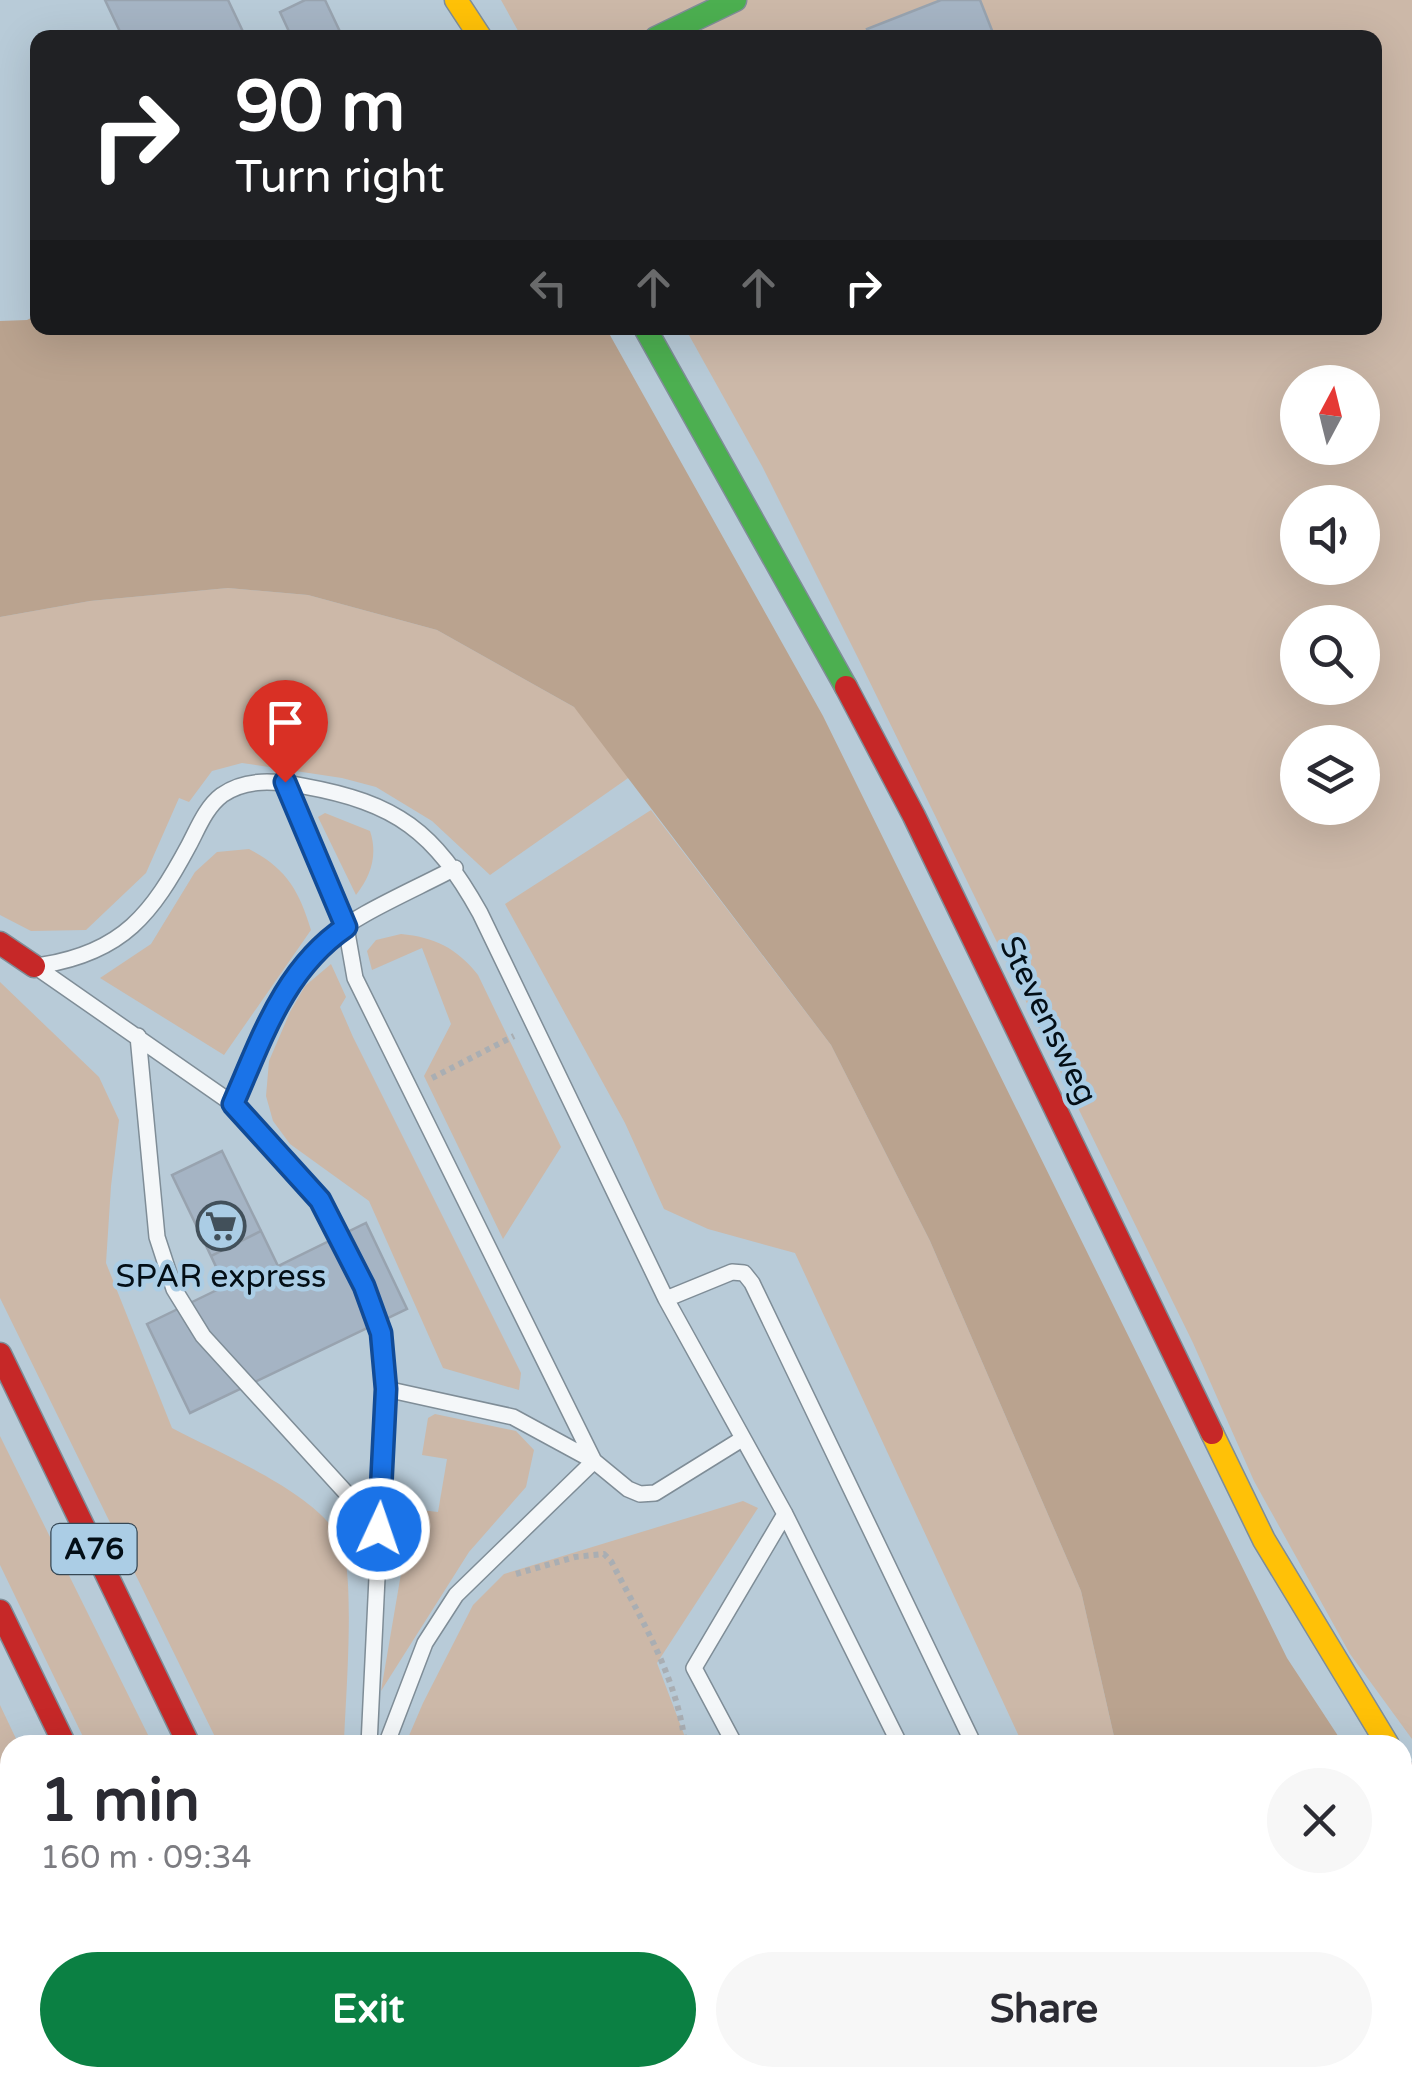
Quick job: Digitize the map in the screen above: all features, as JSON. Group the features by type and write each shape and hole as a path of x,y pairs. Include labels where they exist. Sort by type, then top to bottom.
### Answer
{"main road":[{"path":"456,0 477,30"},
{"path":"672,30 734,0"},
{"name":"Stevensweg","path":"649,335 914,816 1264,1540 1382,1735"},
{"path":"0,944 34,966"},
{"name":"A76","path":"0,1354 183,1735"},
{"path":"0,1611 59,1735"}],"lane":[{"path":"285,782 346,927 355,978 594,1461"},
{"path":"34,966 75,960 108,946 130,929 158,895 207,810 241,785 285,782 349,794 392,813 425,836 455,868 480,913 666,1299 785,1514 895,1735"},
{"path":"233,1104 276,1006 298,970 322,943 455,868"},
{"path":"34,966 233,1104 320,1200 364,1286 381,1333 386,1389 369,1735"},
{"path":"138,1036 157,1237 174,1289 204,1336 379,1529"},
{"path":"666,1299 732,1272 744,1273 752,1283 969,1735"},
{"path":"386,1389 514,1417 594,1461 640,1494 655,1493 742,1439"},
{"path":"390,1735 425,1643 456,1595 594,1461"},
{"path":"730,1735 694,1668 785,1514"}],"path":[{"path":"410,1089 533,1026"},
{"path":"498,1551 513,1575 575,1557 604,1554 662,1660 685,1735"}],"shaded area":[{"path":"501,0 1412,0 1412,1735 1350,1654 1254,1481 1193,1343 762,466 689,335 1382,335 1382,30 518,30"},
{"path":"30,318 30,335 610,335 823,716 1287,1658 1337,1735 1114,1735 1081,1591 930,1241 831,1045 574,707 437,630 308,595 228,588 90,601 0,617 0,321"},
{"path":"228,588 308,595 437,630 574,707 641,769 490,875 432,821 376,787 242,763 212,771 189,802 179,798 146,873 86,930 31,931 0,915 0,617 90,601"},
{"path":"651,810 831,1045 930,1241 1081,1591 1114,1735 1018,1735 795,1253 708,1229 664,1209 625,1123 505,904"},
{"path":"325,813 370,831 372,865 356,895 318,817"},
{"path":"249,849 282,872 301,903 311,930 224,1055 100,978 151,944 195,872 217,852"},
{"path":"401,934 444,946 478,975 561,1147 503,1239 424,1076 451,1024 422,948 372,970 367,951 376,940"},
{"path":"331,964 346,997 340,1007 353,1037 521,1373 519,1390 443,1368 369,1201 290,1144 273,1121 266,1096 269,1061 305,986"},
{"path":"0,982 99,1077 119,1120 106,1263 172,1428 287,1489 309,1504 339,1537 348,1577 349,1605 345,1735 214,1735 0,1298"},
{"path":"435,1414 516,1431 534,1450 526,1487 469,1552 381,1691 412,1509 438,1512 447,1459 422,1455 428,1418"},
{"path":"0,1436 148,1735 82,1735 0,1565"},
{"path":"743,1501 758,1508 657,1663 684,1735 409,1735 473,1605 504,1574"},
{"path":"0,1705 14,1735 0,1735"}],"building":[{"path":"105,0 228,0 242,30 119,30"},
{"path":"305,0 325,0 339,30 288,30 280,12"},
{"path":"941,0 980,0 992,30 867,30"},
{"path":"222,1151 261,1231 211,1256 172,1175"},
{"path":"366,1223 407,1309 190,1413 147,1324 225,1286 211,1256 261,1231 278,1266"}],"traffic: fast":[{"path":"673,30 735,0"},
{"path":"649,335 846,687"}],"traffic: slow":[{"path":"456,0 476,30"},
{"path":"1212,1433 1264,1540 1382,1735"}],"traffic: jam":[{"path":"846,687 914,816 1212,1433"},
{"path":"0,943 34,966"},
{"path":"0,1354 184,1735"},
{"path":"0,1611 60,1735"}],"place":[{"name":"SPAR express","path":"221,1226"}],"route":[{"path":"285,782 346,927 322,943 298,970 276,1006 233,1104 320,1200 364,1286 381,1333 386,1389 379,1529"}]}
